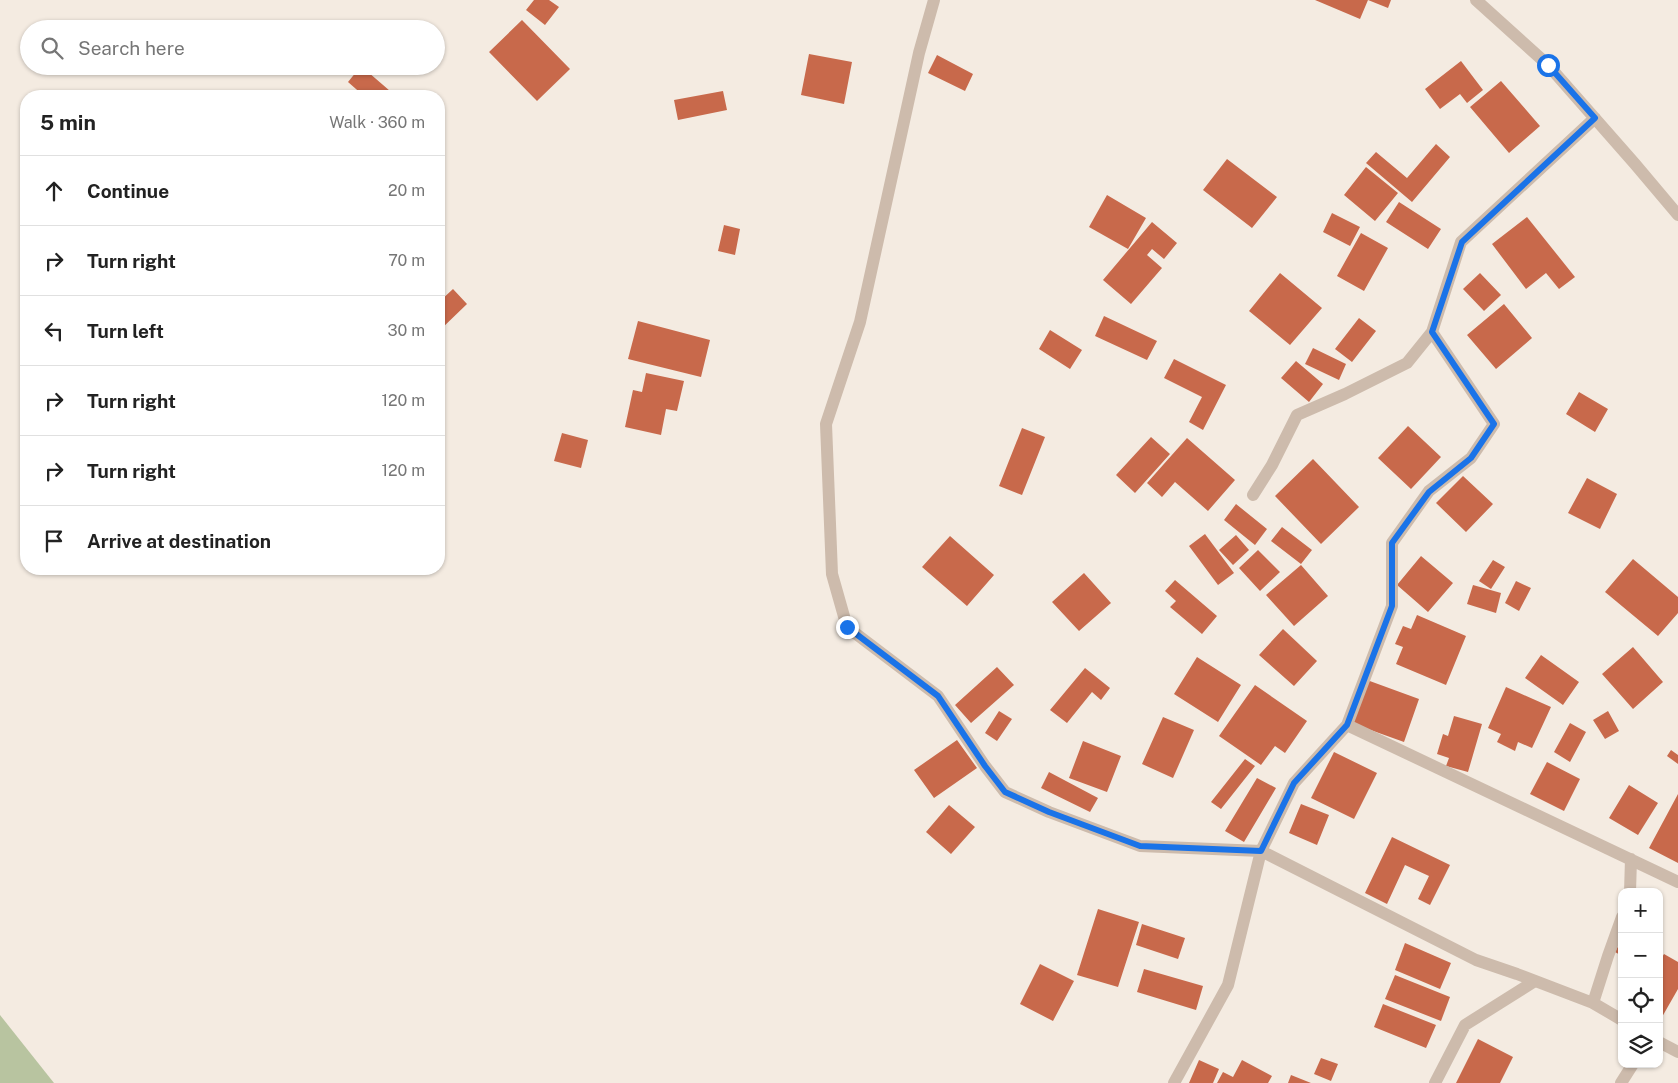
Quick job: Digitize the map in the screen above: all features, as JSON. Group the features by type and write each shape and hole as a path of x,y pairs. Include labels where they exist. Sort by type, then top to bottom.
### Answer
{"street":[{"path":"934,0 919,53 860,322 826,424 832,574 847,627 938,696 985,766 1005,792 1049,812 1140,846 1261,851 1476,960 1593,1003 1618,1018"},
{"path":"1476,0 1548,65 1678,215"},
{"path":"1253,494 1272,465 1297,415 1345,394 1407,363 1432,332 1462,242 1595,118"},
{"path":"1174,1083 1228,985 1261,851 1294,783 1347,725 1392,606 1392,543 1429,492 1471,458 1494,424 1432,332"},
{"path":"1347,725 1678,882"},
{"path":"1630,888 1631,859"},
{"path":"1593,1003 1618,928"},
{"path":"1435,1083 1465,1025 1535,981"},
{"path":"1663,1044 1678,1052"},
{"path":"1622,1083 1631,1068"}],"green space":[{"path":"0,1015 54,1083 0,1083"}],"building":[{"path":"534,0 549,0 559,7 545,25 526,10"},
{"path":"1315,0 1368,0 1360,19"},
{"path":"1368,0 1391,0 1388,8"},
{"path":"522,20 570,69 537,101 489,52"},
{"path":"809,54 852,62 844,104 801,95"},
{"path":"937,55 973,74 965,91 928,73"},
{"path":"1461,61 1483,90 1467,103 1460,94 1440,109 1425,89"},
{"path":"354,75 371,75 389,90 357,90 348,82"},
{"path":"1501,81 1540,126 1509,153 1470,107"},
{"path":"723,91 727,110 678,120 674,100"},
{"path":"1436,144 1450,157 1412,202 1366,163 1376,152 1407,178"},
{"path":"1227,159 1277,197 1252,228 1203,190"},
{"path":"1366,167 1398,193 1375,221 1344,195"},
{"path":"1107,195 1146,218 1128,249 1089,227"},
{"path":"1399,202 1441,229 1428,249 1386,222"},
{"path":"1332,213 1360,227 1350,246 1323,232"},
{"path":"1527,217 1575,277 1559,289 1546,273 1526,289 1492,244"},
{"path":"1152,222 1177,243 1164,259 1152,249 1147,255 1162,268 1131,304 1103,280"},
{"path":"724,225 740,229 735,255 718,251"},
{"path":"1361,233 1388,248 1364,291 1337,276"},
{"path":"1280,273 1322,308 1290,345 1249,311"},
{"path":"1480,273 1501,295 1484,311 1463,289"},
{"path":"453,289 467,304 445,325 445,296"},
{"path":"1504,304 1532,338 1496,369 1467,335"},
{"path":"1104,316 1157,341 1147,360 1095,336"},
{"path":"1359,318 1376,331 1352,362 1335,349"},
{"path":"638,321 710,340 701,377 628,359"},
{"path":"1050,330 1082,350 1070,369 1039,349"},
{"path":"1313,348 1346,364 1339,380 1305,364"},
{"path":"1174,359 1226,385 1203,430 1189,422 1202,397 1164,378"},
{"path":"1296,361 1323,384 1309,402 1281,378"},
{"path":"646,373 684,381 677,411 666,409 661,435 625,427 633,390 642,392"},
{"path":"1579,392 1608,409 1595,432 1566,414"},
{"path":"1408,426 1441,457 1411,489 1378,458"},
{"path":"1022,428 1045,437 1022,495 999,486"},
{"path":"562,433 588,440 581,468 554,461"},
{"path":"1151,437 1170,454 1135,493 1116,475"},
{"path":"1187,438 1235,480 1208,511 1175,482 1162,497 1147,483"},
{"path":"1313,459 1359,507 1321,544 1275,496"},
{"path":"1463,476 1493,504 1466,532 1436,503"},
{"path":"1587,478 1617,494 1600,529 1568,513"},
{"path":"1236,504 1267,529 1255,545 1224,520"},
{"path":"1282,527 1312,550 1301,564 1271,541"},
{"path":"1205,534 1234,573 1218,585 1189,546"},
{"path":"1236,535 1249,550 1233,565 1219,550"},
{"path":"950,536 994,575 967,606 922,567"},
{"path":"1258,550 1280,572 1260,591 1239,568"},
{"path":"1421,556 1453,583 1428,612 1397,585"},
{"path":"1633,559 1678,597 1678,613 1658,636 1605,592"},
{"path":"1493,560 1505,567 1491,589 1479,581"},
{"path":"1301,565 1328,596 1294,626 1266,595"},
{"path":"1084,573 1111,603 1079,631 1052,602"},
{"path":"1175,580 1217,616 1202,634 1170,607 1176,601 1165,591"},
{"path":"1516,581 1531,588 1519,611 1505,603"},
{"path":"1473,585 1501,593 1496,613 1467,604"},
{"path":"1417,615 1466,636 1446,685 1396,664 1403,647 1395,644 1403,626 1411,629"},
{"path":"1283,629 1317,661 1294,686 1259,655"},
{"path":"1633,647 1663,682 1633,709 1602,674"},
{"path":"1541,655 1579,682 1563,705 1525,678"},
{"path":"1197,657 1241,685 1218,722 1174,694"},
{"path":"997,667 1014,685 971,723 955,705"},
{"path":"1085,668 1110,688 1101,700 1092,692 1067,723 1050,710"},
{"path":"1367,680 1419,699 1404,742 1351,723"},
{"path":"1255,685 1307,721 1285,753 1275,746 1261,765 1219,736"},
{"path":"1506,687 1551,707 1532,748 1518,742 1515,751 1497,742 1501,734 1488,728"},
{"path":"999,711 1012,719 997,741 985,733"},
{"path":"1608,711 1619,731 1605,739 1593,720"},
{"path":"1454,716 1482,724 1468,772 1446,766 1449,758 1437,754 1443,734 1448,736"},
{"path":"1163,717 1194,730 1173,778 1142,764"},
{"path":"1570,723 1586,732 1570,762 1554,752"},
{"path":"957,740 977,768 934,798 914,770"},
{"path":"1083,741 1121,756 1107,792 1069,778"},
{"path":"1671,750 1678,755 1678,764 1667,756"},
{"path":"1334,752 1377,773 1354,819 1311,798"},
{"path":"1245,759 1255,766 1221,809 1211,802"},
{"path":"1547,762 1580,779 1564,811 1530,794"},
{"path":"1049,772 1098,798 1090,812 1041,788"},
{"path":"1257,778 1276,788 1244,842 1225,831"},
{"path":"1629,785 1658,803 1638,835 1609,818"},
{"path":"1678,794 1678,863 1649,848"},
{"path":"1301,804 1329,815 1317,845 1289,833"},
{"path":"949,805 975,827 951,854 926,832"},
{"path":"1392,837 1450,865 1430,905 1418,899 1429,876 1405,865 1387,904 1365,893"},
{"path":"1098,909 1139,922 1118,987 1077,975"},
{"path":"1142,924 1185,938 1178,959 1136,945"},
{"path":"1405,943 1451,963 1440,989 1395,970"},
{"path":"1664,954 1678,962 1678,989 1663,1015 1663,978"},
{"path":"1040,964 1074,981 1053,1021 1020,1004"},
{"path":"1144,969 1203,986 1196,1010 1137,992"},
{"path":"1395,975 1450,997 1441,1021 1385,999"},
{"path":"1383,1004 1436,1025 1426,1048 1374,1027"},
{"path":"1478,1039 1513,1057 1500,1083 1456,1083"},
{"path":"1321,1058 1338,1064 1331,1081 1314,1074"},
{"path":"1199,1060 1219,1069 1213,1083 1189,1083"},
{"path":"1242,1060 1272,1076 1268,1083 1217,1083 1223,1072 1233,1077"},
{"path":"1291,1075 1311,1083 1288,1083"}],"route":[{"path":"847,627 938,696 985,766 1005,792 1049,812 1140,846 1261,851 1294,783 1347,725 1392,606 1392,543 1429,492 1471,458 1494,424 1432,332 1462,242 1595,118 1548,65"}]}
